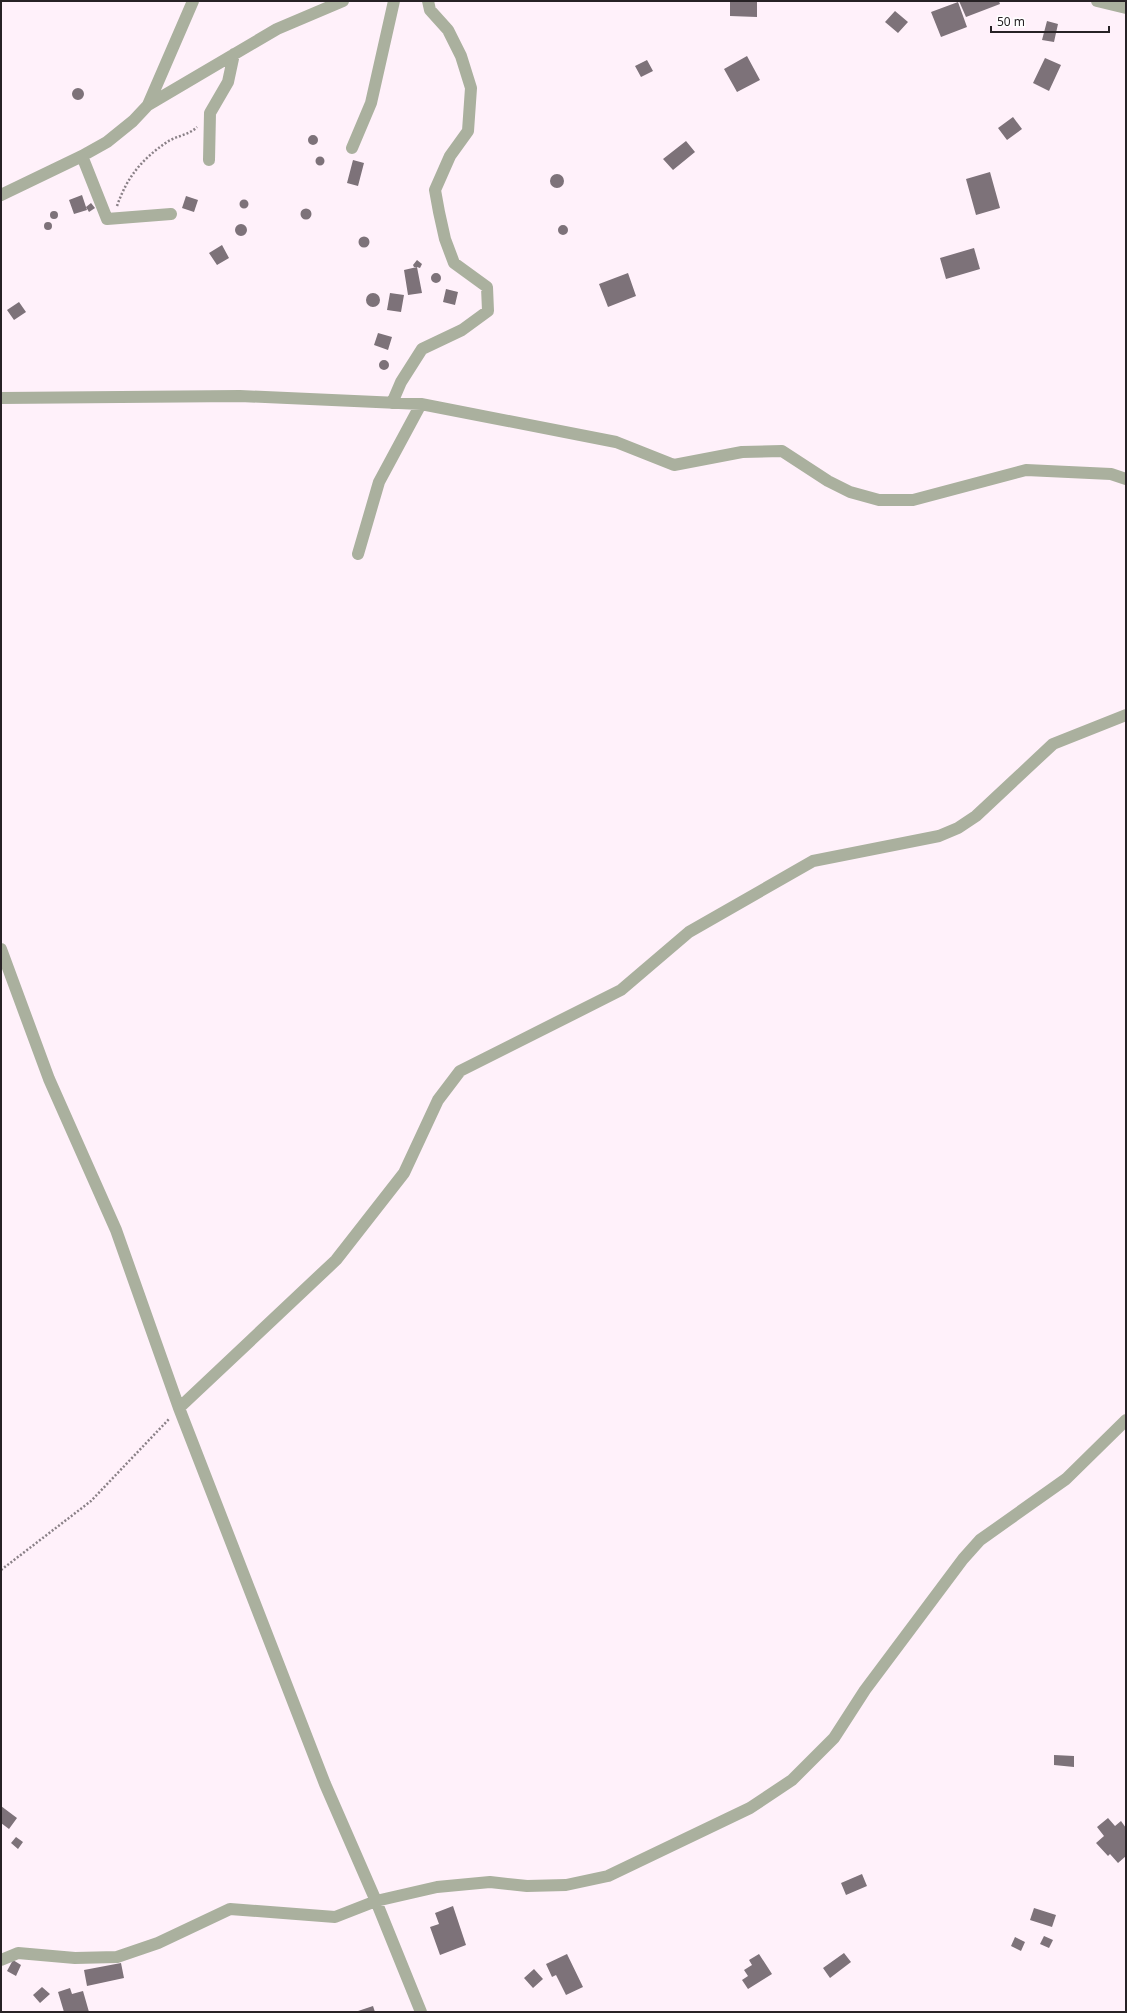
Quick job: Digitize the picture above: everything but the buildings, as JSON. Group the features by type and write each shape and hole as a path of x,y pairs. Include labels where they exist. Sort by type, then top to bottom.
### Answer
{"street":[{"path":"148,105 193,1"},
{"path":"1,195 82,156 107,142 148,105 277,29 343,1"},
{"path":"352,148 371,104 394,1"},
{"path":"392,403 401,382 422,349 462,330 488,311 487,287 454,263 445,240 439,212 435,190 450,156 468,131 471,88 461,56 448,30 430,10 428,1"},
{"path":"1097,1 1126,8"},
{"path":"209,160 210,113 228,82 234,54"},
{"path":"82,156 107,219 171,214"},
{"path":"1,398 77,396 240,396 421,404 616,442 674,465 742,452 782,452 828,481 844,489 859,495 879,500 913,500 1026,470 1112,474 1126,480"},
{"path":"358,554 379,482 421,404"},
{"path":"179,1408 336,1260 348,1246 404,1173 438,1100 460,1072 620,990 689,932 813,860 939,836 958,828 976,816 1053,744 1126,715"},
{"path":"1,949 50,1080 116,1230 179,1408 325,1784 376,1901 421,2012"},
{"path":"1,1960 18,1953 75,1958 117,1956 158,1943 230,1909 335,1917 376,1901 437,1886 490,1882 527,1886 566,1885 608,1876 750,1808 792,1780 834,1738 865,1690 905,1635 967,1554 980,1540 1066,1479 1126,1420"}],"path":[{"path":"107,219 116,209 122,191 136,168 168,142 193,130 210,113"},
{"path":"1,1570 97,1496 179,1408"}]}
